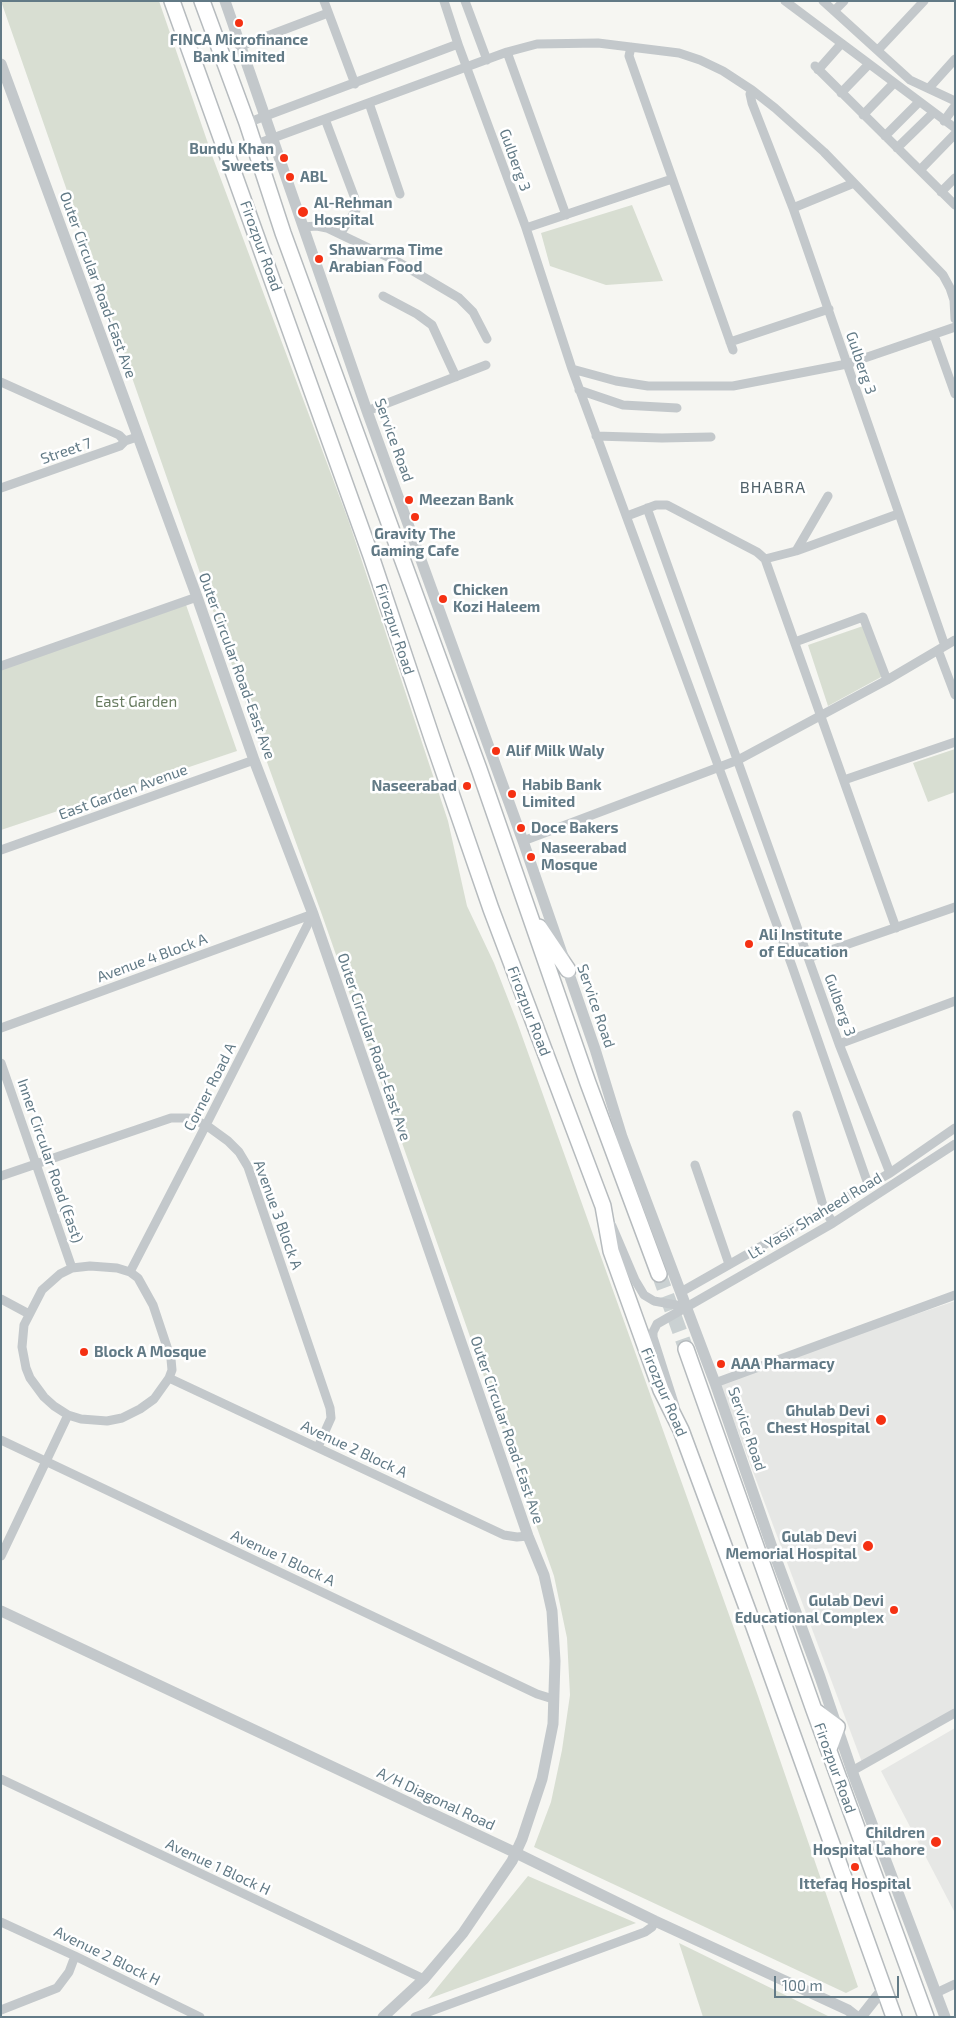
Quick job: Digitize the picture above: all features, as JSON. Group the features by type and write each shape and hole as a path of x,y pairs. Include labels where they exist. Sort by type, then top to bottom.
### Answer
{"main road":[{"name":"Firozpur Road","path":"172,1 371,556 432,741 491,909 603,1206 611,1251 661,1390 681,1430 753,1624 894,2017"},
{"name":"Firozpur Road","path":"202,1 247,123 283,233 479,769 588,1083 659,1274"},
{"path":"527,909 568,970"},
{"name":"Firozpur Road","path":"686,1349 814,1710 926,2017"},
{"path":"814,1710 836,1727 829,1749"}],"street":[{"name":"Service Road","path":"225,1 367,411 523,841 595,1049 622,1137 715,1383 836,1727 945,2017"},
{"path":"324,1 355,84"},
{"name":"Gulberg 3","path":"444,1 466,68 526,228 579,390 720,768 868,1184"},
{"path":"465,1 487,60"},
{"path":"785,1 955,128"},
{"path":"823,1 910,80 955,101"},
{"path":"834,11 844,1"},
{"path":"878,50 924,1"},
{"path":"242,46 328,12"},
{"path":"254,145 507,52 537,44 598,42 679,53 723,71 752,90 824,152 943,275 954,300 955,319"},
{"path":"247,123 458,44"},
{"path":"841,44 816,68 955,205"},
{"path":"631,47 629,56 732,346 829,309"},
{"path":"507,52 566,215"},
{"path":"929,88 955,59"},
{"name":"Outer Circular Road-East Ave","path":"1,64 197,597 254,760 312,914 528,1536 544,1575 552,1611 555,1661 553,1724 542,1779 516,1853 488,1898 463,1933 424,1979 383,2017"},
{"path":"841,93 869,64"},
{"path":"863,115 894,83"},
{"name":"Gulberg 3","path":"752,90 750,94 752,103 793,208 829,309 898,514 955,696"},
{"path":"885,136 919,102"},
{"path":"369,103 400,194"},
{"path":"944,121 955,106"},
{"path":"897,148 933,112"},
{"path":"325,119 357,204 356,210 340,234"},
{"path":"920,170 955,134"},
{"path":"941,192 955,178"},
{"path":"526,228 672,179"},
{"path":"793,208 854,183"},
{"path":"303,227 317,226 327,228 398,262 460,298 473,312 487,339"},
{"path":"382,296 432,324 456,377"},
{"path":"572,369 616,381 648,386 733,386 846,364 955,327"},
{"path":"934,334 955,394"},
{"path":"367,411 486,365"},
{"path":"1,382 119,435 125,441"},
{"path":"579,390 623,405 677,408"},
{"path":"596,436 711,437"},
{"name":"Street 7","path":"1,488 120,446 125,441 137,437"},
{"path":"796,550 828,496"},
{"path":"627,516 656,505 667,505 757,552 765,559 896,928"},
{"name":"Gulberg 3","path":"647,508 839,1044 890,1173"},
{"path":"765,559 898,514"},
{"path":"1,666 197,597"},
{"path":"795,642 864,617 887,680"},
{"path":"523,841 738,760 887,680 955,640"},
{"path":"844,780 955,742"},
{"name":"East Garden Avenue","path":"1,850 254,760"},
{"path":"808,958 955,907"},
{"name":"Avenue 4 Block A","path":"1,1028 312,914"},
{"name":"Corner Road A","path":"130,1272 206,1126 312,914"},
{"path":"839,1044 955,1001"},
{"name":"Inner Circular Road (East)","path":"1,1062 72,1268"},
{"path":"797,1115 824,1209 833,1223"},
{"name":"Avenue 3 Block A","path":"1,1176 37,1162 171,1118 188,1118 206,1126 228,1141 239,1152 248,1167 331,1413 318,1447"},
{"path":"681,1292 890,1173 955,1128"},
{"name":"Lt. Yasir Shaheed Road","path":"681,1430 653,1332 659,1323 833,1223 955,1144"},
{"path":"695,1165 729,1264"},
{"path":"603,1206 635,1280 644,1295 654,1301 687,1307"},
{"path":"740,1258 751,1271"},
{"path":"104,1266 130,1272 138,1278 145,1288 153,1305 169,1351 172,1370 169,1378 154,1399 122,1418 107,1422 91,1421 68,1415 44,1397 30,1378 22,1347 24,1325 42,1290 51,1280 72,1268 104,1266"},
{"path":"716,1273 719,1289"},
{"path":"715,1383 955,1295"},
{"path":"1,1299 29,1314"},
{"name":"Avenue 2 Block A","path":"169,1378 504,1535 517,1538 528,1536"},
{"path":"1,1556 68,1415"},
{"name":"Avenue 1 Block A","path":"1,1440 537,1694 553,1699"},
{"name":"A/H Diagonal Road","path":"1,1611 516,1853 655,1921 848,2010 857,2017"},
{"path":"852,1771 955,1713"},
{"name":"Avenue 1 Block H","path":"1,1779 424,1979"},
{"path":"415,2017 645,1932 652,1927 655,1921"},
{"name":"Avenue 2 Block H","path":"1,1922 200,2017"},
{"path":"1,2010 57,1988 69,1972 75,1956"},
{"path":"936,1993 955,1984"},
{"path":"861,2017 883,1989"}],"shaded area":[{"name":"Gulab Devi Memorial Hospital","path":"955,1301 955,1710 863,1765 719,1381"},
{"name":"Children Hospital Lahore","path":"955,1728 955,1913 881,1771"}],"green space":[{"path":"1,1 159,1 213,158 349,522 448,821 467,906 494,963 517,1022 757,1693 858,1987 846,1993 534,1847 551,1802 562,1750 570,1695 567,1638 554,1576 321,912 232,665"},
{"path":"632,205 663,281 606,285 550,266 541,233"},
{"name":"East Garden","path":"184,599 237,751 1,830 1,670"},
{"path":"863,626 883,676 828,706 808,645"},
{"path":"955,749 955,792 928,802 913,763"},
{"path":"528,1876 636,1923 428,1999"},
{"path":"679,1943 830,2017 703,2017"}],"tunnel":[{"path":"659,1274 686,1349"}],"place":[{"name":"FINCA Microfinance Bank Limited","path":"239,23"},
{"name":"Bundu Khan Sweets","path":"284,158"},
{"name":"ABL","path":"290,177"},
{"name":"Al-Rehman Hospital","path":"303,212"},
{"name":"Shawarma Time Arabian Food","path":"319,259"},
{"name":"Meezan Bank","path":"409,500"},
{"name":"Gravity The Gaming Cafe","path":"415,517"},
{"name":"Chicken Kozi Haleem","path":"443,599"},
{"name":"Alif Milk Waly","path":"496,751"},
{"name":"Naseerabad","path":"467,786"},
{"name":"Habib Bank Limited","path":"512,794"},
{"name":"Doce Bakers","path":"521,828"},
{"name":"Naseerabad Mosque","path":"531,857"},
{"name":"Ali Institute of Education","path":"749,944"},
{"name":"Block A Mosque","path":"84,1352"},
{"name":"AAA Pharmacy","path":"721,1364"},
{"name":"Ghulab Devi Chest Hospital","path":"881,1420"},
{"name":"Gulab Devi Memorial Hospital","path":"868,1546"},
{"name":"Gulab Devi Educational Complex","path":"894,1610"},
{"name":"Children Hospital Lahore","path":"936,1842"},
{"name":"Ittefaq Hospital","path":"855,1867"}],"district":[{"name":"BHABRA","path":"773,488"}]}
